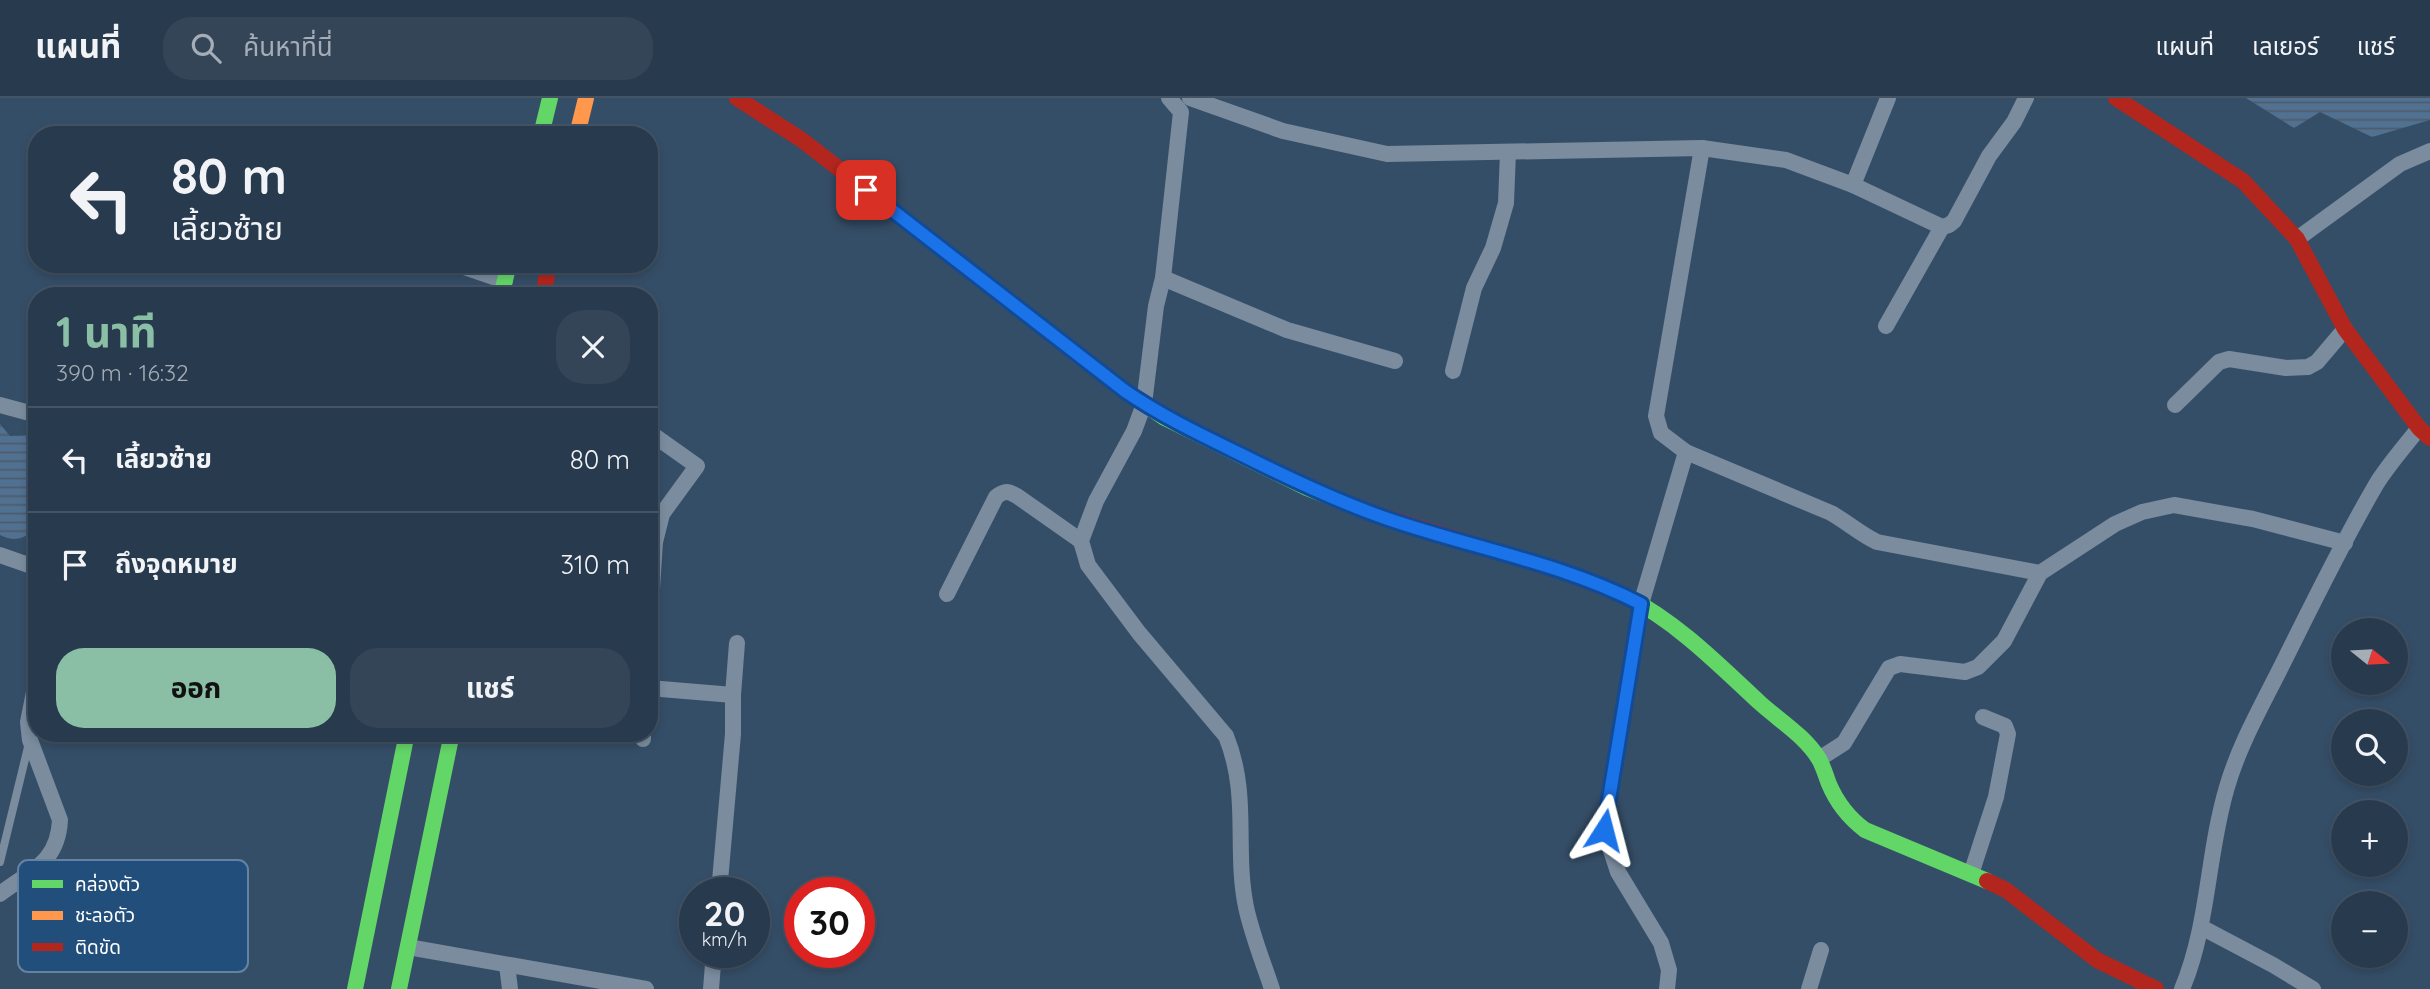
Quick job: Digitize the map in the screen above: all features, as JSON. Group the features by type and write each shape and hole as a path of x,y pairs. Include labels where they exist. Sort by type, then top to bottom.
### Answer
{"street":[{"path":"543,126 550,98"},
{"path":"580,126 586,98"},
{"path":"737,98 802,140 1163,417 1307,488 1388,519 1552,568 1618,592 1641,604 1706,652 1762,705 1800,736 1819,759 1831,788 1850,819 1865,830 2006,890 2057,932 2097,960 2156,989"},
{"path":"1169,98 1181,112 1163,278 1156,306 1144,404 1134,431 1096,502 1082,541 1088,565 1095,575 1139,633 1226,736 1240,783 1246,906 1272,989"},
{"path":"1190,98 1283,131 1387,154 1702,148 1786,160 1853,185 1942,227 1954,221 1989,156 2014,122 2026,98"},
{"path":"1853,185 1888,98"},
{"path":"2116,98 2243,181 2297,239 2345,329 2424,433 2378,481 2242,744 2227,787 2217,828 2201,927 2182,989"},
{"path":"1702,148 1656,416 1661,433 1686,452 1831,513 1877,542 2040,573"},
{"path":"2297,239 2400,164 2430,151"},
{"path":"1453,371 1475,288 1493,248 1506,204 1508,152"},
{"path":"1886,326 1942,227"},
{"path":"473,273 501,287"},
{"path":"1163,278 1287,330 1395,361"},
{"path":"2175,405 2219,362 2229,359 2287,368 2308,367 2316,362 2345,329"},
{"path":"0,405 28,413"},
{"path":"658,438 697,466 662,514 658,530"},
{"path":"1667,989 1668,970 1661,943 1618,872 1604,830 1641,604 1686,452"},
{"path":"947,594 996,497 1003,492 1008,491 1017,496 1082,541"},
{"path":"1819,759 1844,743 1889,668 1900,664 1965,672 1978,667 2004,641 2040,573 2115,524 2142,512 2174,505 2253,519 2345,543"},
{"path":"0,555 28,565"},
{"path":"720,877 733,734 737,643"},
{"path":"658,689 733,695"},
{"path":"1971,874 1996,797 2008,734 2005,726 1983,717"},
{"path":"31,742 60,820 54,851 46,860"},
{"path":"355,989 405,742"},
{"path":"399,989 450,742"},
{"path":"0,894 18,881"},
{"path":"2201,927 2313,989"},
{"path":"408,947 646,989"},
{"path":"1809,989 1821,950"},
{"path":"507,965 510,989"},
{"path":"711,989 713,968"}],"lane":[{"path":"0,862 30,742"}],"water":[{"path":"2246,98 2430,98 2430,120 2372,137 2320,112 2294,128"},
{"path":"0,424 10,436 28,435 28,534 15,539 0,535"}],"traffic: fast":[{"path":"543,126 550,98"},
{"path":"503,287 507,273"},
{"path":"996,291 1125,391 1163,417 1307,488 1369,512"},
{"path":"1626,596 1680,631 1799,736 1819,759 1840,804 1865,830 1987,881"},
{"path":"355,989 405,742"},
{"path":"399,989 450,742"}],"traffic: slow":[{"path":"579,126 586,98"}],"traffic: jam":[{"path":"737,98 802,140 996,291"},
{"path":"2116,98 2243,181 2297,239 2345,329 2419,428 2430,438"},
{"path":"545,287 547,273"},
{"path":"1369,512 1552,568 1626,596"},
{"path":"1987,881 2006,890 2097,960 2156,989"}],"route":[{"path":"866,190 1125,391 1163,417 1307,488 1388,519 1552,568 1618,592 1641,604 1604,830"}]}
